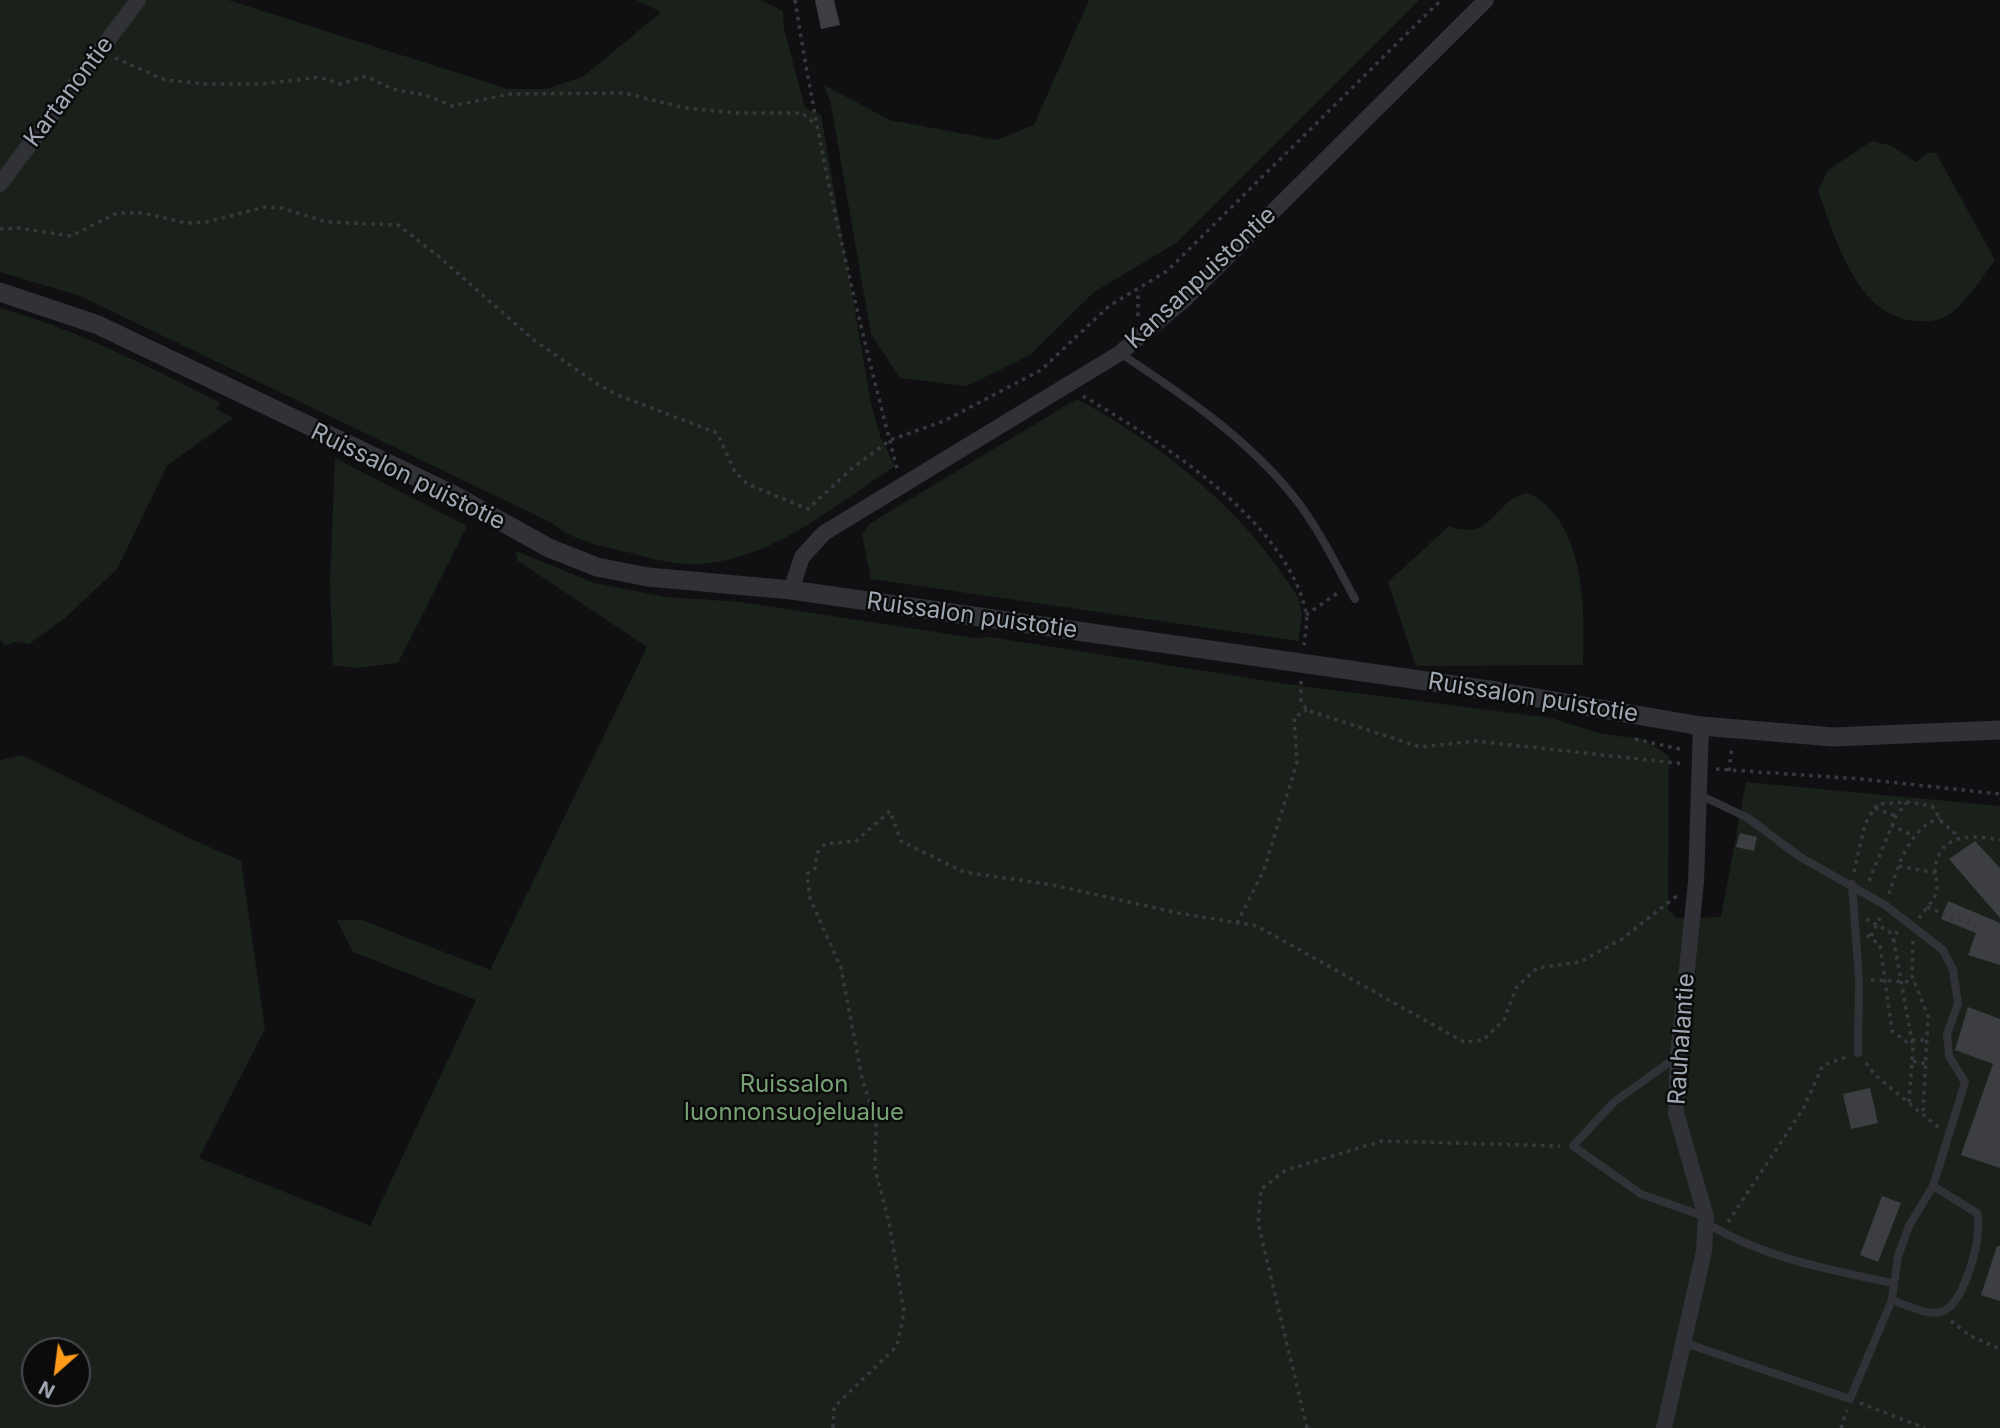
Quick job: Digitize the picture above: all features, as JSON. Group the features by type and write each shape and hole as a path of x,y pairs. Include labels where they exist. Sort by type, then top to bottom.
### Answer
{"street":[{"name":"Kartanontie","path":"0,184 138,0"},
{"name":"Kansanpuistontie","path":"791,590 802,556 824,533 1120,353 1185,299 1486,0"},
{"name":"Ruissalon puistotie","path":"0,292 98,325 452,494 549,548 597,567 648,577 791,590 1496,691 1701,726 1833,737 2000,730"},
{"name":"Rauhalantie","path":"1664,1428 1704,1251 1706,1220 1676,1113 1678,1056 1696,882 1701,726"}],"lane":[{"path":"1120,353 1182,395 1259,456 1297,499 1355,598"},
{"path":"1685,1343 1850,1399 1892,1300 1892,1283 1909,1226 1933,1186 1965,1082 1949,1056 1947,1034 1958,1004 1956,982 1943,950 1885,905 1800,857 1748,818 1700,795"},
{"path":"1852,884 1859,980 1858,1053"},
{"path":"1678,1056 1614,1102 1573,1146 1641,1194 1706,1220 1738,1242 1797,1263 1892,1283"},
{"path":"1892,1300 1928,1312 1940,1312 1957,1299 1981,1223 1977,1213 1969,1206 1933,1186"}],"path":[{"path":"794,0 814,123 844,260 902,484"},
{"path":"0,229 18,228 71,236 117,213 143,213 186,223 207,222 265,207 282,208 327,222 398,225 419,239 535,341 620,397 718,433 735,472 747,484 808,509 850,470 890,440 944,421 1041,370 1109,306 1167,271 1441,0"},
{"path":"100,48 137,70 165,80 262,83 319,77 341,84 366,76 392,89 425,95 453,106 509,94 624,93 685,108 736,113 802,113 814,123"},
{"path":"1075,391 1151,436 1224,493 1264,536 1288,568 1307,615 1304,645"},
{"path":"1307,615 1348,586"},
{"path":"1301,680 1301,701 1307,710 1420,747 1475,741 1701,760"},
{"path":"1237,923 1265,870 1297,762 1294,717 1307,710"},
{"path":"1635,739 1729,771 1861,779 2000,794"},
{"path":"1729,771 1732,746"},
{"path":"1852,884 1865,824 1877,804 1907,802 1932,806 1959,837"},
{"path":"1865,893 1891,825 1907,802"},
{"path":"1874,808 1896,816"},
{"path":"833,1428 834,1407 897,1346 904,1312 889,1222 874,1169 876,1122 862,1078 841,968 810,898 807,874 815,868 817,853 825,844 856,841 890,811 901,841 964,872 1053,885 1178,914 1257,926 1464,1042 1483,1040 1504,1020 1516,988 1538,968 1580,962 1622,939 1696,882"},
{"path":"1871,937 1914,836 1925,823 1940,818"},
{"path":"1891,825 1914,836"},
{"path":"1923,1113 1929,1040 1928,1016 1912,976 1914,925 1937,893 1935,864 1941,851 1959,837 1974,835 2000,840"},
{"path":"1899,866 1936,873"},
{"path":"1927,907 1978,927"},
{"path":"1894,942 1901,916"},
{"path":"1878,923 1889,931 1894,942 1912,1040 1909,1102"},
{"path":"1855,931 1871,937 1880,945 1892,1031 1913,1047"},
{"path":"1859,980 1914,982"},
{"path":"1912,1040 1929,1040"},
{"path":"1724,1228 1803,1109 1823,1065 1858,1053 1875,1075 1948,1136"},
{"path":"1913,1061 1927,1063"},
{"path":"1307,1428 1258,1223 1261,1189 1286,1170 1382,1141 1573,1146"},
{"path":"1940,1312 1969,1335 2000,1349"},
{"path":"1850,1399 1925,1428"}],"green space":[{"path":"0,0 228,0 508,89 546,89 584,76 661,12 636,0 760,0 783,11 784,29 805,108 821,115 871,404 881,439 895,466 827,513 754,552 701,564 654,559 578,539 552,523 80,296 0,272"},
{"path":"1089,0 1419,0 1176,243 1094,292 1030,355 967,386 900,378 871,334 831,105 824,85 890,120 997,140 1034,125"},
{"path":"1872,141 1892,146 1916,162 1928,153 1936,153 1995,260 1962,302 1943,318 1920,321 1898,317 1880,307 1852,274 1833,231 1818,191 1828,170"},
{"path":"0,308 85,338 140,363 221,403 216,409 233,418 167,466 117,569 65,618 29,644 15,642 5,646 0,640"},
{"path":"1077,399 1173,461 1229,510 1278,567 1299,599 1302,616 1298,641 871,579 862,535 869,524"},
{"path":"335,458 467,526 398,663 357,668 333,665 330,583"},
{"path":"1528,493 1547,506 1561,524 1571,545 1582,594 1583,665 1416,666 1388,582 1449,526 1464,530 1476,529 1493,518 1508,503"},
{"name":"Ruissalon luonnonsuojelualue","path":"516,551 594,583 666,597 741,602 975,638 990,637 1293,685 1551,718 1598,733 1645,740 1669,756 1668,910 1677,918 1721,917 1746,782 2000,806 2000,1428 0,1428 0,760 22,755 241,861 265,1029 199,1158 370,1226 476,1000 353,952 337,920 362,920 490,970 647,647 518,561"}],"building":[{"path":"815,0 834,0 840,25 821,29"},
{"path":"1740,833 1757,837 1754,851 1736,847"},
{"path":"1975,841 2000,868 2000,918 1949,859"},
{"path":"1948,901 2000,923 2000,965 1968,955 1976,933 1941,919"},
{"path":"1968,1007 2000,1019 2000,1168 1961,1155 1993,1064 1955,1050"},
{"path":"1870,1088 1878,1123 1851,1129 1843,1094"},
{"path":"1882,1196 1901,1203 1878,1262 1860,1255"},
{"path":"1997,1246 2000,1246 2000,1301 1981,1295"}]}
